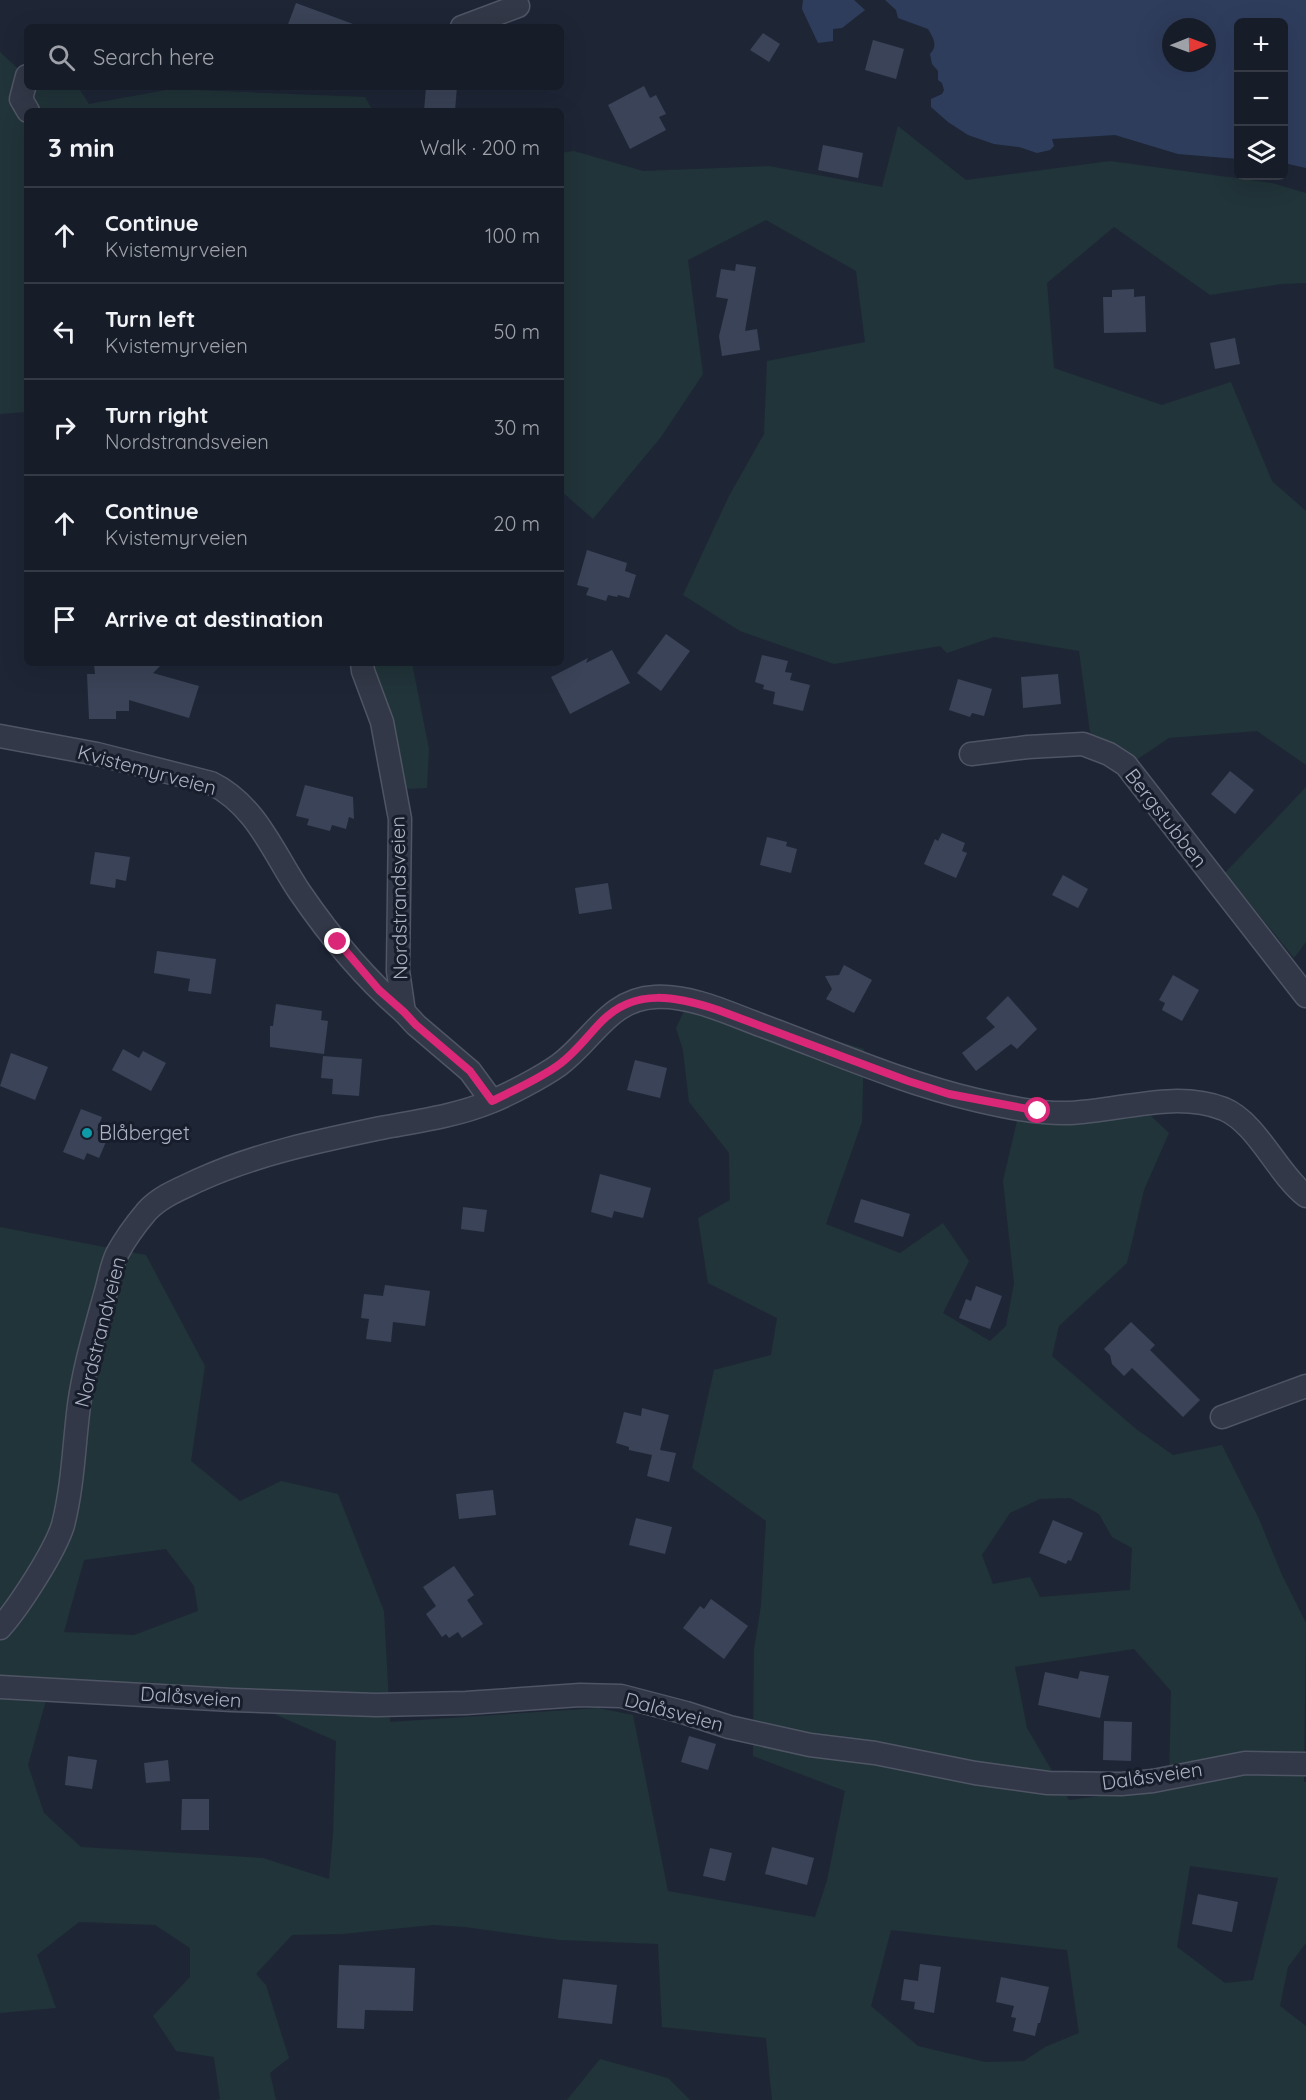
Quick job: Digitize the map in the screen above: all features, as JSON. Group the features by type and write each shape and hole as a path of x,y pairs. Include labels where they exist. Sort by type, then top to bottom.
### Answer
{"street":[{"path":"470,24 518,6"},
{"path":"24,85 21,99 26,108"},
{"name":"Nordstrandsveien","path":"362,666 382,722 400,819 398,971 404,1012"},
{"name":"Kvistemyrveien","path":"0,736 97,754 211,783 225,790 252,816 301,893 338,942 379,990 404,1012"},
{"name":"Bergstubben","path":"971,754 1039,746 1083,744 1109,754 1126,765 1306,996"},
{"path":"404,1012 470,1071 492,1101 557,1067 615,1010 633,1002 659,996 699,1003 908,1081 992,1104 1070,1113 1180,1101 1212,1105 1230,1112 1245,1123 1294,1187 1306,1196"},
{"name":"Nordstrandveien","path":"0,1628 27,1591 61,1530 69,1493 80,1397 115,1257 133,1228 150,1208 168,1194 226,1168 289,1149 453,1114 492,1101"},
{"path":"1222,1417 1306,1386"},
{"name":"Dalåsveien","path":"0,1687 344,1704 466,1703 580,1695 621,1696 729,1727 810,1745 875,1753 975,1773 1048,1783 1121,1784 1245,1763 1306,1764"}],"green space":[{"path":"0,52 24,74 24,90 80,90 89,104 166,90 365,97 371,108 24,108 24,412 0,414"},
{"path":"898,126 966,180 1110,161 1234,178 1234,180 1272,183 1306,193 1306,283 1281,284 1210,295 1114,227 1047,283 1054,368 1162,405 1231,382 1272,481 1306,511 1306,765 1257,731 1169,738 1136,760 1091,739 1079,651 994,637 947,653 940,646 834,664 740,631 683,595 729,496 764,434 767,361 865,342 856,271 766,220 688,260 703,374 661,437 593,519 564,494 564,153 574,151 643,171 769,166 882,187"},
{"path":"360,666 413,666 429,749 427,788 404,789"},
{"path":"1306,787 1306,942 1294,958 1225,873"},
{"path":"690,998 864,1049 862,1122 826,1224 900,1253 943,1223 969,1261 943,1313 990,1341 1006,1326 1014,1283 1003,1181 1017,1121 1151,1116 1169,1133 1144,1190 1127,1263 1059,1326 1052,1356 1136,1429 1173,1455 1222,1445 1259,1519 1282,1575 1306,1623 1304,1782 1306,1782 1306,1943 1288,1967 1280,2006 1306,2026 1306,2100 772,2100 766,2038 662,2027 658,1944 560,1940 465,1927 433,1925 342,1934 292,1935 256,1974 266,1985 289,2058 270,2073 276,2100 216,2100 220,2099 214,2057 176,2051 153,2016 190,1977 190,1948 155,1925 79,1922 37,1955 56,2008 0,2013 0,1227 146,1255 205,1366 191,1461 240,1501 281,1481 338,1494 384,1611 390,1722 598,1708 633,1715 668,1891 815,1917 827,1881 845,1791 753,1756 754,1650 761,1605 766,1521 692,1468 714,1370 771,1355 777,1318 708,1283 698,1218 730,1200 729,1153 689,1102 683,1050 676,1028","holes":["1070,1498 1099,1514 1112,1537 1132,1548 1130,1590 1040,1597 1030,1577 993,1584 982,1555 1010,1513 1040,1499","166,1549 194,1586 198,1611 134,1635 64,1632 84,1560","1134,1649 1171,1691 1169,1787 1069,1800 1027,1728 1015,1667","52,1679 268,1693 272,1713 336,1741 329,1879 263,1858 81,1847 44,1813 28,1765","1190,1866 1278,1878 1253,1980 1225,1983 1177,1947","891,1930 1067,1950 1079,2033 1045,2047 1024,2061 985,2062 918,2046 871,2006"]},
{"path":"600,2059 668,2078 690,2100 567,2100"}],"water":[{"path":"803,0 854,0 865,10 842,28 833,29 833,41 818,43 802,9"},
{"path":"885,0 1306,0 1306,168 1288,164 1288,18 1234,18 1234,159 1178,154 1115,135 1052,139 1054,146 1050,150 1037,153 1019,147 994,144 968,135 931,107 931,99 942,94 944,90 942,83 938,80 938,71 932,64 930,54 934,45 928,29 898,18 896,10"}],"building":[{"path":"296,3 353,24 288,24"},
{"path":"763,33 780,44 769,62 750,50"},
{"path":"873,40 904,49 896,79 865,70"},
{"path":"644,86 650,98 656,95 666,114 659,117 666,130 630,149 608,105"},
{"path":"426,90 457,90 455,108 424,108"},
{"path":"823,145 863,153 858,178 818,170"},
{"path":"736,264 756,267 745,331 757,329 760,350 722,356 719,336 728,299 716,297 721,269 735,271"},
{"path":"1134,289 1134,297 1145,296 1146,332 1104,333 1103,297 1112,297 1112,290"},
{"path":"1235,338 1240,364 1215,369 1210,343"},
{"path":"587,550 627,563 625,571 636,575 629,598 608,595 606,601 586,595 589,588 577,585"},
{"path":"666,634 690,651 661,691 637,673"},
{"path":"612,650 630,683 570,714 551,677 588,658 586,663"},
{"path":"762,655 788,661 785,672 792,673 790,680 810,685 803,711 773,704 775,692 763,689 764,685 755,682"},
{"path":"94,666 160,666 153,673 199,686 189,718 129,700 129,711 116,711 116,719 89,719 87,674 95,674"},
{"path":"1058,674 1061,704 1023,708 1021,677"},
{"path":"958,679 992,689 984,716 972,713 970,717 949,710"},
{"path":"1230,771 1254,790 1235,814 1211,794"},
{"path":"305,785 353,797 354,819 349,817 346,829 332,825 330,831 307,825 309,819 296,816"},
{"path":"942,833 965,843 962,851 967,853 956,878 924,864 935,839 938,841"},
{"path":"767,837 787,842 786,846 797,849 791,873 760,865"},
{"path":"95,852 130,857 126,881 116,879 115,888 90,884"},
{"path":"1063,875 1088,889 1078,908 1052,895"},
{"path":"608,883 612,909 579,914 575,888"},
{"path":"157,951 216,959 211,994 188,991 190,979 154,973"},
{"path":"844,965 872,980 854,1013 826,999 832,989 825,976 839,975"},
{"path":"1173,975 1199,990 1182,1021 1162,1010 1165,1003 1159,1000"},
{"path":"1008,996 1037,1029 1017,1049 1011,1044 976,1071 962,1053 995,1027 986,1018"},
{"path":"276,1004 322,1011 321,1020 328,1021 324,1054 270,1047 270,1026 273,1026"},
{"path":"123,1049 139,1058 143,1051 166,1063 151,1091 112,1070"},
{"path":"11,1053 48,1067 35,1100 0,1086"},
{"path":"323,1056 362,1059 359,1096 332,1094 333,1079 321,1078"},
{"path":"635,1060 667,1068 660,1098 627,1090"},
{"name":"Blåberget","path":"81,1109 102,1117 97,1130 109,1135 99,1158 87,1153 84,1160 63,1152"},
{"path":"600,1174 651,1188 643,1218 614,1211 612,1218 591,1212"},
{"path":"861,1199 910,1214 903,1237 854,1222"},
{"path":"463,1207 487,1210 484,1232 461,1229"},
{"path":"385,1285 430,1291 425,1326 393,1322 391,1342 366,1339 369,1319 361,1318 364,1294 383,1296"},
{"path":"976,1286 1002,1296 990,1329 959,1318 966,1299 971,1301"},
{"path":"1131,1322 1155,1345 1150,1350 1200,1400 1183,1417 1132,1368 1124,1376 1112,1364 1110,1355 1104,1349"},
{"path":"642,1408 669,1415 660,1450 676,1453 669,1482 647,1476 652,1455 629,1450 629,1447 616,1443 624,1412 641,1416"},
{"path":"493,1490 496,1515 459,1519 456,1494"},
{"path":"636,1518 672,1527 665,1554 629,1545"},
{"path":"1053,1520 1083,1533 1071,1561 1068,1560 1066,1564 1039,1553"},
{"path":"454,1566 474,1595 467,1600 483,1624 462,1638 458,1632 449,1638 446,1634 442,1637 426,1614 436,1606 423,1587"},
{"path":"711,1599 748,1626 724,1659 683,1628 700,1606 704,1609"},
{"path":"1080,1671 1109,1676 1100,1718 1038,1705 1045,1672 1078,1679"},
{"path":"1104,1721 1132,1722 1131,1761 1103,1760"},
{"path":"689,1736 716,1744 708,1770 681,1762"},
{"path":"68,1756 97,1760 92,1789 65,1785"},
{"path":"168,1760 170,1781 146,1783 144,1763"},
{"path":"182,1799 209,1799 209,1830 181,1830"},
{"path":"772,1847 814,1858 807,1885 765,1874"},
{"path":"710,1848 732,1853 725,1881 703,1876"},
{"path":"1198,1894 1238,1902 1232,1932 1192,1924"},
{"path":"920,1964 941,1967 934,2013 914,2009 915,2002 901,2000 904,1979 918,1981"},
{"path":"339,1965 415,1968 413,2011 365,2010 364,2029 337,2028"},
{"path":"1001,1977 1049,1987 1035,2036 1013,2031 1016,2018 1011,2017 1014,2006 996,2002"},
{"path":"563,1979 617,1985 612,2024 558,2018"}],"place":[{"name":"Blåberget","path":"87,1133"}],"route":[{"path":"338,942 379,990 470,1071 492,1101 557,1067 615,1010 645,998 659,996 699,1003 908,1081 949,1094 1038,1111"}]}
